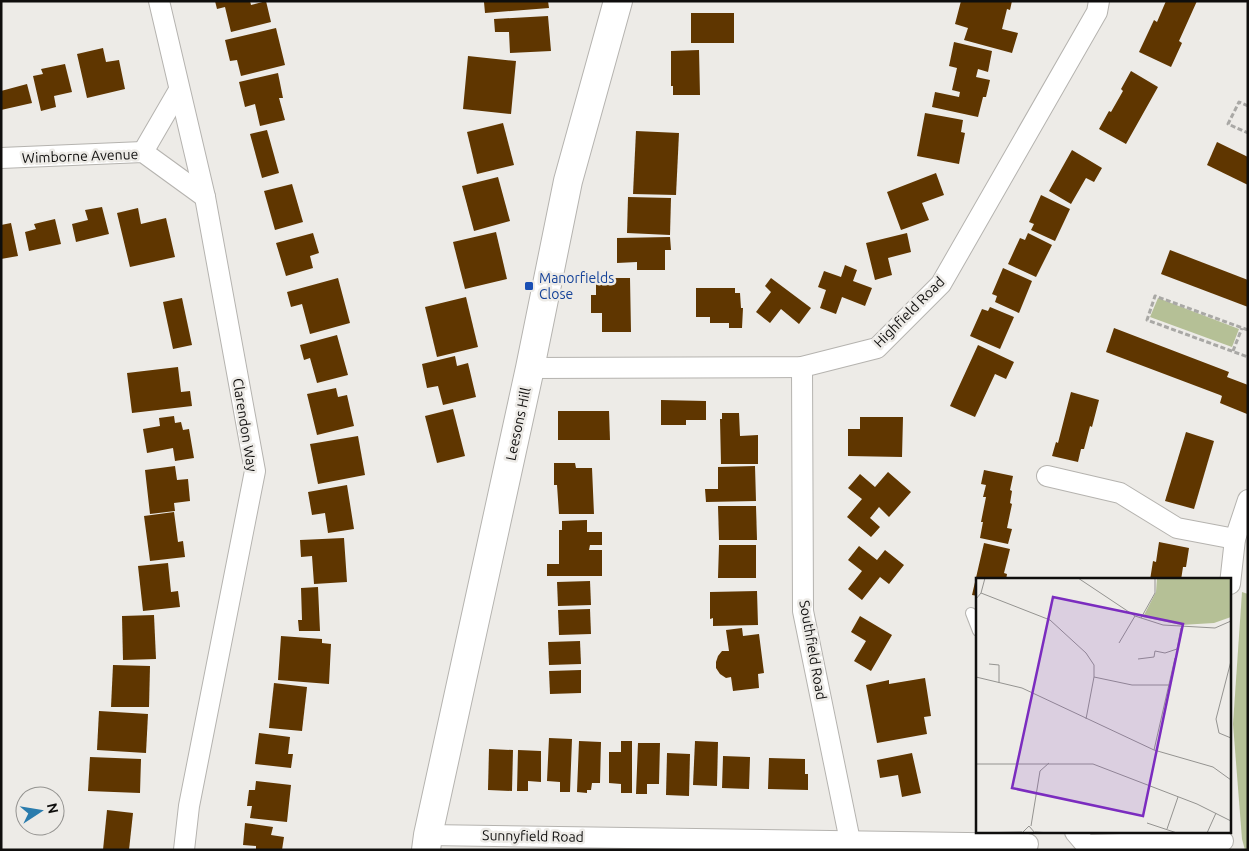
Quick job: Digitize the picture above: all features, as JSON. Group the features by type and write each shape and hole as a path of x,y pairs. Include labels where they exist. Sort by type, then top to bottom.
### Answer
{"street":[{"name":"Clarendon Way","path":"159,1 205,197 255,471 189,806 184,850"},
{"name":"Leesons Hill","path":"427,842 530,368 568,181 618,1"},
{"name":"Highfield Road","path":"530,368 802,367 877,348 941,284 1097,12 1099,1"},
{"path":"143,152 179,90"},
{"name":"Wimborne Avenue","path":"1,158 143,152 205,197"},
{"name":"Southfield Road","path":"802,367 803,612 850,841"},
{"path":"1047,476 1120,493 1177,528 1235,539"},
{"path":"1231,578 1235,539 1248,500"},
{"path":"1232,583 1248,586"},
{"path":"1077,834 1086,845 1224,841"},
{"name":"Sunnyfield Road","path":"427,842 850,841 1028,844"}],"lane":[{"path":"971,613 976,627"}],"path":[{"path":"1248,106 1239,102 1228,124 1248,134"},
{"path":"1248,330 1155,296 1147,320 1248,357"},
{"path":"1233,351 1242,328"}],"green space":[{"path":"1158,298 1239,329 1232,347 1150,317"},
{"path":"1242,592 1248,594 1248,850 1245,850 1242,839 1233,724"}],"building":[{"path":"215,1 250,1 251,5 266,1 271,22 231,32 225,7 217,9"},
{"path":"548,1 549,8 485,13 484,2"},
{"path":"961,1 1012,1 1010,10 1007,9 1002,29 1018,33 1012,53 964,40 968,28 955,24"},
{"path":"1166,1 1197,1 1179,41 1182,43 1171,67 1139,52 1154,20 1157,22"},
{"path":"691,13 734,13 734,43 691,43"},
{"path":"548,16 551,51 510,53 509,32 495,32 494,19"},
{"path":"276,28 285,65 241,76 237,60 230,61 225,40"},
{"path":"954,42 992,51 988,72 978,69 976,77 990,80 978,117 932,107 935,92 959,97 960,92 952,90 957,68 949,66"},
{"path":"103,48 106,62 119,60 125,89 87,98 77,54"},
{"path":"699,50 700,95 673,95 673,86 671,86 671,51"},
{"path":"468,56 516,61 511,114 463,109"},
{"path":"65,64 72,92 54,96 56,107 41,111 33,76 43,74 41,69"},
{"path":"1131,71 1158,87 1126,144 1099,129 1123,91 1121,89"},
{"path":"278,73 283,98 279,98 285,120 260,126 255,104 245,107 239,82"},
{"path":"27,84 32,103 1,110 1,91"},
{"path":"925,113 963,120 961,132 965,133 959,164 917,156"},
{"path":"503,123 514,165 477,174 467,132"},
{"path":"267,130 279,173 262,178 250,134"},
{"path":"636,131 679,133 676,195 633,194"},
{"path":"1217,142 1248,157 1248,185 1207,165"},
{"path":"1072,150 1102,168 1094,182 1086,178 1071,204 1049,191"},
{"path":"936,173 944,195 922,203 929,220 901,230 887,192"},
{"path":"498,177 510,221 474,231 462,186"},
{"path":"292,184 303,222 275,230 264,191"},
{"path":"1041,195 1070,209 1055,241 1031,230 1034,224 1029,222"},
{"path":"628,197 671,198 670,235 627,233"},
{"path":"102,207 109,234 76,242 72,224 88,220 85,210"},
{"path":"138,208 141,224 166,218 175,257 130,267 117,213"},
{"path":"55,219 61,244 29,251 25,232 36,229 34,224"},
{"path":"11,223 18,256 1,259 1,225"},
{"path":"496,232 507,279 465,289 453,242"},
{"path":"313,233 319,253 310,256 313,268 286,276 276,243"},
{"path":"907,233 911,252 888,258 892,275 875,280 866,243"},
{"path":"1028,233 1052,245 1036,277 1008,264 1020,238 1025,240"},
{"path":"670,237 671,250 665,250 665,270 637,270 637,262 617,263 617,238"},
{"path":"1170,250 1248,280 1248,307 1161,274"},
{"path":"845,265 857,270 853,281 872,288 865,306 842,297 836,314 820,308 826,290 818,287 824,271 841,277"},
{"path":"1003,268 1032,281 1019,313 995,302 997,296 992,294"},
{"path":"338,278 350,323 310,334 302,304 291,307 287,292"},
{"path":"596,278 630,278 631,332 602,332 602,313 591,313 591,295 596,295"},
{"path":"771,278 811,308 799,324 781,309 770,323 756,312 771,292 765,286"},
{"path":"696,288 735,288 735,293 740,293 741,308 743,308 742,328 729,328 729,323 710,323 710,317 696,317"},
{"path":"466,297 478,347 437,357 425,307"},
{"path":"182,298 192,345 173,349 163,302"},
{"path":"990,307 1014,317 1000,349 970,336 982,309 988,311"},
{"path":"1114,328 1229,372 1227,377 1248,385 1247,414 1220,403 1222,396 1220,395 1106,352"},
{"path":"337,335 348,375 317,383 310,358 304,360 300,345"},
{"path":"978,345 1014,362 1006,379 995,374 975,417 950,406"},
{"path":"455,356 457,366 468,363 476,397 443,405 438,386 427,388 422,364"},
{"path":"178,367 181,392 190,391 192,406 132,413 127,373"},
{"path":"336,388 338,397 347,395 354,426 317,435 307,394"},
{"path":"1071,392 1099,400 1092,427 1090,426 1084,449 1081,449 1078,462 1052,456 1056,442 1058,443"},
{"path":"661,400 706,401 706,420 686,420 686,425 661,425"},
{"path":"453,409 465,456 437,463 425,416"},
{"path":"558,411 609,411 610,440 558,440"},
{"path":"722,413 739,413 740,436 758,435 758,464 721,464 720,419 722,419"},
{"path":"174,416 175,423 181,422 183,430 189,429 194,458 175,461 173,448 147,453 143,429 160,426 159,418"},
{"path":"860,417 903,417 902,457 848,456 848,429 860,429"},
{"path":"1186,432 1214,441 1194,509 1165,501"},
{"path":"358,436 365,475 318,484 310,444"},
{"path":"554,463 575,463 576,468 592,468 594,514 559,514 557,485 554,485"},
{"path":"175,466 177,480 188,479 190,501 174,503 175,511 150,514 145,470"},
{"path":"755,466 756,501 706,502 705,489 718,489 718,467"},
{"path":"984,470 1013,476 1010,490 1012,491 1010,503 1012,504 1007,528 1012,529 1008,544 980,538 986,497 983,497 986,485 981,484"},
{"path":"888,472 911,492 889,517 879,507 870,518 880,527 871,537 847,517 862,499 848,488 860,474 875,487"},
{"path":"347,485 354,529 328,533 325,513 312,515 308,492"},
{"path":"718,506 756,506 757,540 719,540"},
{"path":"174,512 178,542 183,541 185,557 150,561 144,516"},
{"path":"587,520 587,532 602,532 602,545 590,545 589,550 602,550 602,576 547,576 547,564 559,564 559,530 562,530 562,521"},
{"path":"344,538 347,582 314,584 312,556 301,557 300,540"},
{"path":"1159,542 1189,548 1186,567 1183,567 1181,578 1150,578 1153,561 1156,562"},
{"path":"984,543 1010,549 1004,573 1007,574 1006,578 976,578 976,596 972,595"},
{"path":"719,545 756,545 756,578 718,578"},
{"path":"859,546 877,560 885,550 904,565 889,584 880,577 862,600 848,589 862,571 848,560"},
{"path":"168,563 171,592 178,591 180,607 143,611 138,566"},
{"path":"590,581 591,605 558,606 557,582"},
{"path":"318,587 320,631 299,631 298,620 302,620 301,588"},
{"path":"757,591 758,625 713,626 713,618 710,619 710,592"},
{"path":"590,609 591,634 559,635 558,610"},
{"path":"154,615 156,659 123,660 122,616"},
{"path":"860,616 892,635 871,671 854,661 866,641 851,632"},
{"path":"742,628 743,636 759,634 764,673 758,674 759,688 733,691 731,677 726,678 720,674 716,668 716,662 722,651 729,651 726,630"},
{"path":"281,636 322,639 322,643 331,644 329,684 278,680"},
{"path":"580,641 581,664 549,665 548,642"},
{"path":"113,665 150,666 149,707 111,707"},
{"path":"581,670 581,693 550,694 549,671"},
{"path":"925,678 931,716 924,717 927,734 877,743 866,685 889,680 889,684"},
{"path":"274,683 307,687 302,731 269,728"},
{"path":"99,711 148,714 146,753 97,750"},
{"path":"259,733 290,737 288,754 293,754 291,768 255,764"},
{"path":"549,738 572,739 570,792 560,792 560,782 547,781"},
{"path":"579,741 601,742 600,783 592,783 591,790 587,790 587,793 577,792"},
{"path":"621,741 632,741 632,793 621,793 621,784 609,783 609,752 621,752"},
{"path":"695,741 718,742 717,786 693,785"},
{"path":"638,743 660,743 659,784 647,784 647,794 636,794"},
{"path":"489,749 513,750 512,791 488,790"},
{"path":"518,750 541,751 541,782 528,781 528,791 517,791"},
{"path":"667,753 690,754 689,796 666,795"},
{"path":"912,753 921,793 902,797 898,775 880,778 877,760"},
{"path":"723,756 750,757 749,789 722,788"},
{"path":"90,757 141,759 140,793 88,791"},
{"path":"769,758 805,759 805,774 808,774 808,790 768,789"},
{"path":"256,781 291,785 287,822 250,818 252,806 247,806 249,790 255,790"},
{"path":"107,810 133,813 129,850 103,850"},
{"path":"245,823 273,827 271,835 284,837 282,850 256,850 256,846 243,845"}],"place":[{"name":"Manorfields Close","path":"529,286"}]}
